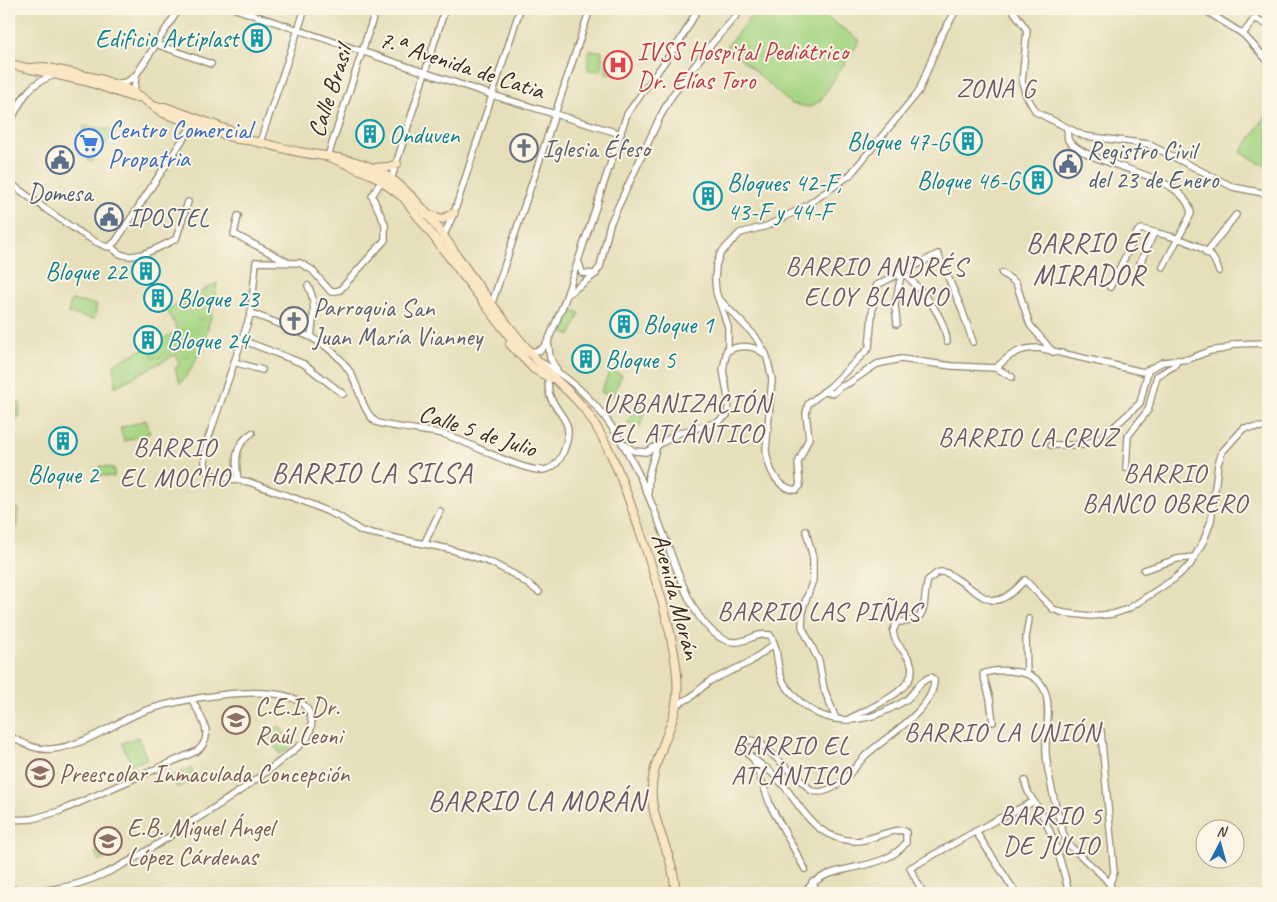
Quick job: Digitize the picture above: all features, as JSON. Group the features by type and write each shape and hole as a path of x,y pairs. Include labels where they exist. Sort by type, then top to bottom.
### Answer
{"main road":[{"path":"9,64 89,82 132,98 141,97"},
{"path":"32,68 44,67 75,72 112,84 134,92 163,113 237,139 260,142 298,152 342,157 368,166 383,168 397,164"},
{"path":"155,106 239,134 249,140"},
{"path":"328,156 388,182"},
{"path":"368,166 425,213 443,219 454,213"},
{"path":"417,207 490,307 530,352"},
{"path":"425,213 441,240"},
{"path":"490,307 496,319 517,346 526,353 530,352"},
{"name":"Avenida Morán","path":"496,319 498,328 515,352 534,369 562,384"},
{"path":"515,352 540,362"},
{"name":"Avenida Morán","path":"530,352 580,404 602,434 616,461 667,622 676,666 676,705 657,761 652,797 656,820 673,869 675,893"}],"street":[{"path":"112,84 127,82 136,76 179,9"},
{"name":"7.ª Avenida de Catia","path":"236,9 492,95 621,134"},
{"path":"260,142 305,9"},
{"name":"Calle Brasil","path":"328,156 376,9"},
{"path":"446,9 397,164 388,182 372,196 385,224 385,240 340,290 331,292 306,265 286,261 256,262 251,313 207,442 206,471 215,476 238,480 316,506 340,517 361,531 424,544 492,563 539,592"},
{"path":"441,240 454,213 520,9"},
{"path":"490,307 590,9"},
{"path":"530,352 540,350 548,341 568,294 579,257 632,106 681,39 698,9"},
{"path":"568,294 596,274 603,257 610,224 660,117 694,67 742,9"},
{"path":"615,433 627,447 639,453 646,452 684,430 718,422 727,415 729,403 723,370 728,327 719,297 715,273 718,260 725,247 740,233 767,226 806,206 850,175 919,91 941,36 957,9"},
{"path":"1012,9 1028,30 1022,75 1026,95 1036,112 1067,128 1095,139 1148,144 1233,187 1268,194"},
{"path":"1203,9 1242,34 1268,62"},
{"path":"1242,34 1255,18 1268,24"},
{"path":"156,44 211,64"},
{"path":"9,124 31,86 42,79 56,75"},
{"path":"134,92 136,76"},
{"path":"110,246 154,188 193,124"},
{"path":"1067,128 1068,140 1079,149 1136,171 1181,194 1191,214 1163,267"},
{"path":"9,183 88,237 104,246 110,246 116,253 130,257 176,239 188,202"},
{"path":"1206,253 1236,215"},
{"path":"238,216 234,234 286,261"},
{"path":"1110,287 1138,231 1142,229 1179,238 1212,257 1219,271"},
{"path":"1140,263 1154,233"},
{"path":"719,297 755,336 766,354 772,379 766,450 767,460 774,476 786,489 796,490 799,488 798,463 809,438 806,409 811,400 823,392 869,348 875,288 882,282 902,274 938,254 961,307 973,342"},
{"path":"579,257 579,268 582,273 596,274"},
{"path":"1002,273 1016,283 1030,325 1053,352"},
{"path":"897,324 896,304 902,274"},
{"path":"902,274 940,316 945,326 947,341"},
{"path":"308,286 314,297 315,306 311,337"},
{"name":"Calle 5 de Julio","path":"251,313 311,337 332,352 349,370 366,410 379,424 443,434 523,466 540,470 555,464 564,451 567,440 567,422 550,395 548,377"},
{"path":"242,340 304,364 343,394"},
{"path":"548,341 550,358 558,372"},
{"path":"996,368 1020,349 1039,348 1138,372 1148,370 1162,362 1225,349 1234,344 1268,343"},
{"path":"726,352 743,346 754,348 766,354"},
{"path":"823,392 834,393 840,387 877,364 894,360 908,359 952,366 996,368 1012,377"},
{"path":"1126,468 1128,436 1149,408 1157,376 1178,360"},
{"path":"234,362 262,370"},
{"path":"540,362 558,372 594,401 615,433 649,498 683,587 702,619 721,638 730,642 743,642 765,634 770,635 774,644 781,678 794,695 812,711 836,719 858,720 885,711 907,699 925,679 931,677 934,680 933,687 924,702 908,722 871,751 834,787 822,792 812,791 759,742 747,741 744,748 754,760 778,778 809,820 832,835 856,841 898,829 906,832 906,843 890,857 878,863 828,874 812,882 805,893"},
{"path":"1051,445 1083,444 1103,436 1140,403 1148,370"},
{"path":"845,720 886,700 908,682 912,666 896,643 893,630 898,622 909,623 921,615 926,602 928,580 936,573 942,571 983,597 995,601 1006,597 1026,580 1050,607 1056,611 1070,614 1102,615 1133,606 1174,579 1190,565 1211,521 1218,464 1222,452 1244,428 1268,427"},
{"path":"238,480 236,451 239,445 252,433"},
{"path":"649,498 649,473 658,445"},
{"path":"424,544 440,511"},
{"path":"806,531 813,558 813,580 803,608 802,627 819,661 824,689 836,719"},
{"path":"1144,570 1177,559 1195,557"},
{"path":"1027,674 1026,637 1029,619"},
{"path":"676,705 691,697 710,681 750,662 774,644"},
{"path":"993,722 990,699 982,676 985,672 1006,670 1027,674 1036,680 1047,694 1049,706 1046,751 1058,815 1066,842 1110,883"},
{"path":"9,736 39,749 59,748 82,741 140,712 234,693 285,696 300,702 312,718 310,734 305,741 260,779 111,872 77,884 42,892 9,890"},
{"path":"9,820 32,819 60,811 197,750 205,742 207,729 192,700"},
{"path":"1101,731 1114,872 1110,883 1112,893"},
{"path":"754,760 771,807 805,869"},
{"path":"1025,781 1028,796 1045,820 1061,857 1069,893"},
{"path":"923,893 910,868 1033,802"},
{"path":"1045,820 1058,815"},
{"path":"976,832 1016,893"},
{"path":"1061,857 1066,842"},
{"path":"812,882 818,893"}],"green space":[{"path":"757,9 814,9 860,40 820,101 810,107 791,104 727,46"},
{"path":"588,51 602,51 601,71 588,70"},
{"path":"606,57 615,57 615,75 606,74"},
{"path":"1268,113 1268,168 1241,152"},
{"path":"84,126 117,130 91,162 78,153"},
{"path":"217,283 205,336 195,362 180,384 175,368 180,364 175,355 115,387 114,364 178,331 167,310"},
{"path":"71,300 97,305 94,319 68,313"},
{"path":"571,309 580,313 571,335 561,331"},
{"path":"610,370 622,375 612,397 601,392"},
{"path":"9,402 20,403 19,417 9,416"},
{"path":"635,403 646,407 640,427 628,423"},
{"path":"146,420 150,433 124,441 120,428"},
{"path":"100,466 114,468 114,477 99,475"},
{"path":"9,507 18,508 16,531 9,530"},
{"path":"279,726 293,745 280,754 267,734"},
{"path":"138,737 147,759 131,765 122,743"},
{"path":"191,768 196,779 177,788 171,776"},
{"path":"114,844 118,853 99,862 95,853"}],"place":[{"name":"Edificio Artiplast","path":"257,38"},
{"name":"IVSS Hospital Pediátrico Dr. Elías Toro","path":"618,65"},
{"name":"Onduven","path":"370,134"},
{"name":"Bloque 47-G","path":"968,141"},
{"name":"Centro Comercial Propatria","path":"89,143"},
{"name":"Iglesia Éfeso","path":"524,148"},
{"name":"Domesa","path":"60,160"},
{"name":"Registro Civil del 23 de Enero","path":"1068,164"},
{"name":"Bloque 46-G","path":"1038,180"},
{"name":"Bloques 42-F, 43-F y 44-F","path":"708,196"},
{"name":"IPOSTEL","path":"109,217"},
{"name":"Bloque 22","path":"146,271"},
{"name":"Bloque 23","path":"158,298"},
{"name":"Parroquia San Juan María Vianney","path":"294,321"},
{"name":"Bloque 1","path":"624,324"},
{"name":"Bloque 24","path":"148,340"},
{"name":"Bloque 5","path":"586,359"},
{"name":"Bloque 2","path":"63,441"},
{"name":"C.E.I. Dr. Raúl Leoni","path":"236,720"},
{"name":"Preescolar Inmaculada Concepción","path":"40,773"},
{"name":"E.B. Miguel Ángel López Cárdenas","path":"108,841"}],"district":[{"name":"ZONA G","path":"996,88"},
{"name":"BARRIO EL MIRADOR","path":"1089,258"},
{"name":"BARRIO ANDRÉS ELOY BLANCO","path":"876,281"},
{"name":"URBANIZACIÓN EL ATLÁNTICO","path":"687,418"},
{"name":"BARRIO LA CRUZ","path":"1028,437"},
{"name":"BARRIO EL MOCHO","path":"175,462"},
{"name":"BARRIO LA SILSA","path":"372,472"},
{"name":"BARRIO BANCO OBRERO","path":"1165,488"},
{"name":"BARRIO LAS PIÑAS","path":"819,611"},
{"name":"BARRIO LA UNIÓN","path":"1002,732"},
{"name":"BARRIO EL ATLÁNTICO","path":"791,760"},
{"name":"BARRIO LA MORÁN","path":"537,800"},
{"name":"BARRIO 5 DE JULIO","path":"1051,830"}]}
